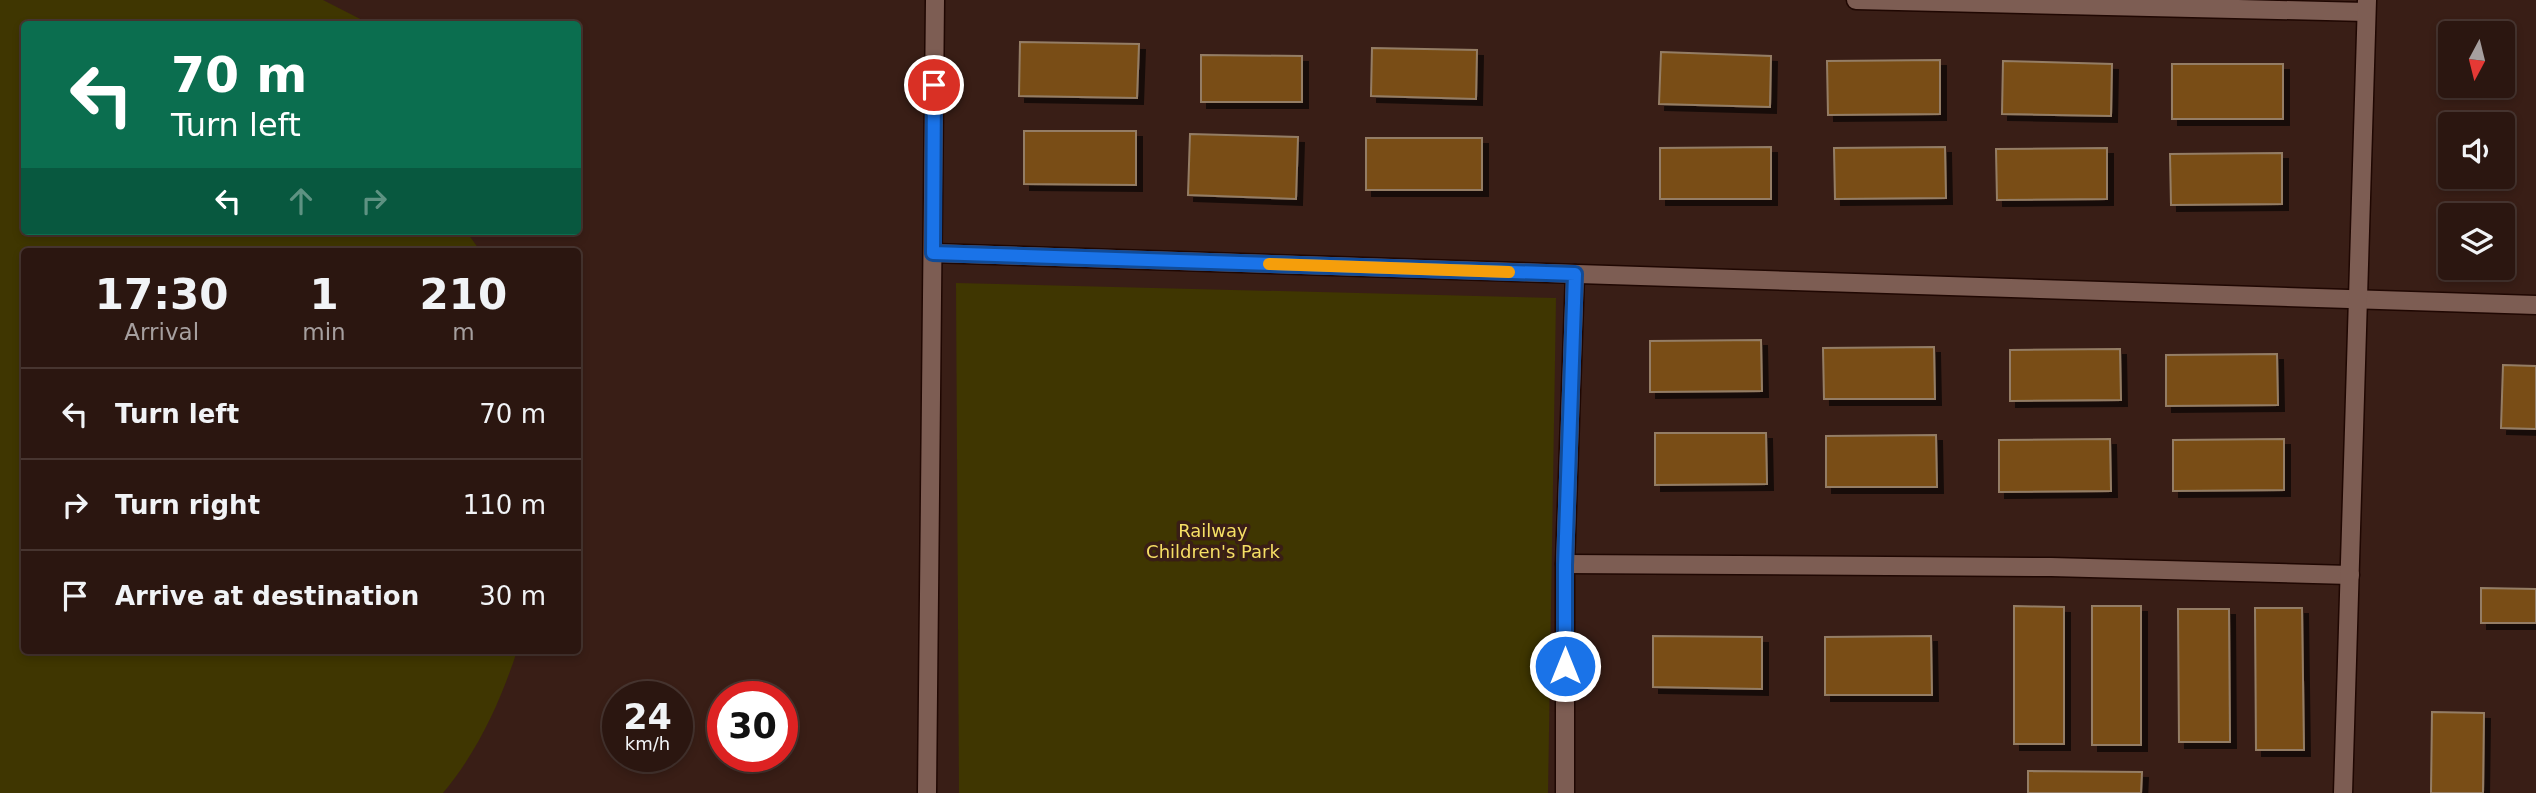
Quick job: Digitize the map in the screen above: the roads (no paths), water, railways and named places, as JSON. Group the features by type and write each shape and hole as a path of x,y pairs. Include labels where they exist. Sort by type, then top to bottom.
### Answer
{"street":[{"path":"927,793 935,0"},
{"path":"1856,0 2367,6 2343,793"},
{"path":"933,253 2536,305"},
{"path":"1565,793 1565,565 1575,274"},
{"path":"1565,565 2051,566 2350,575"}],"park label":[{"name":"Railway Children's Park","path":"1213,541"}]}
